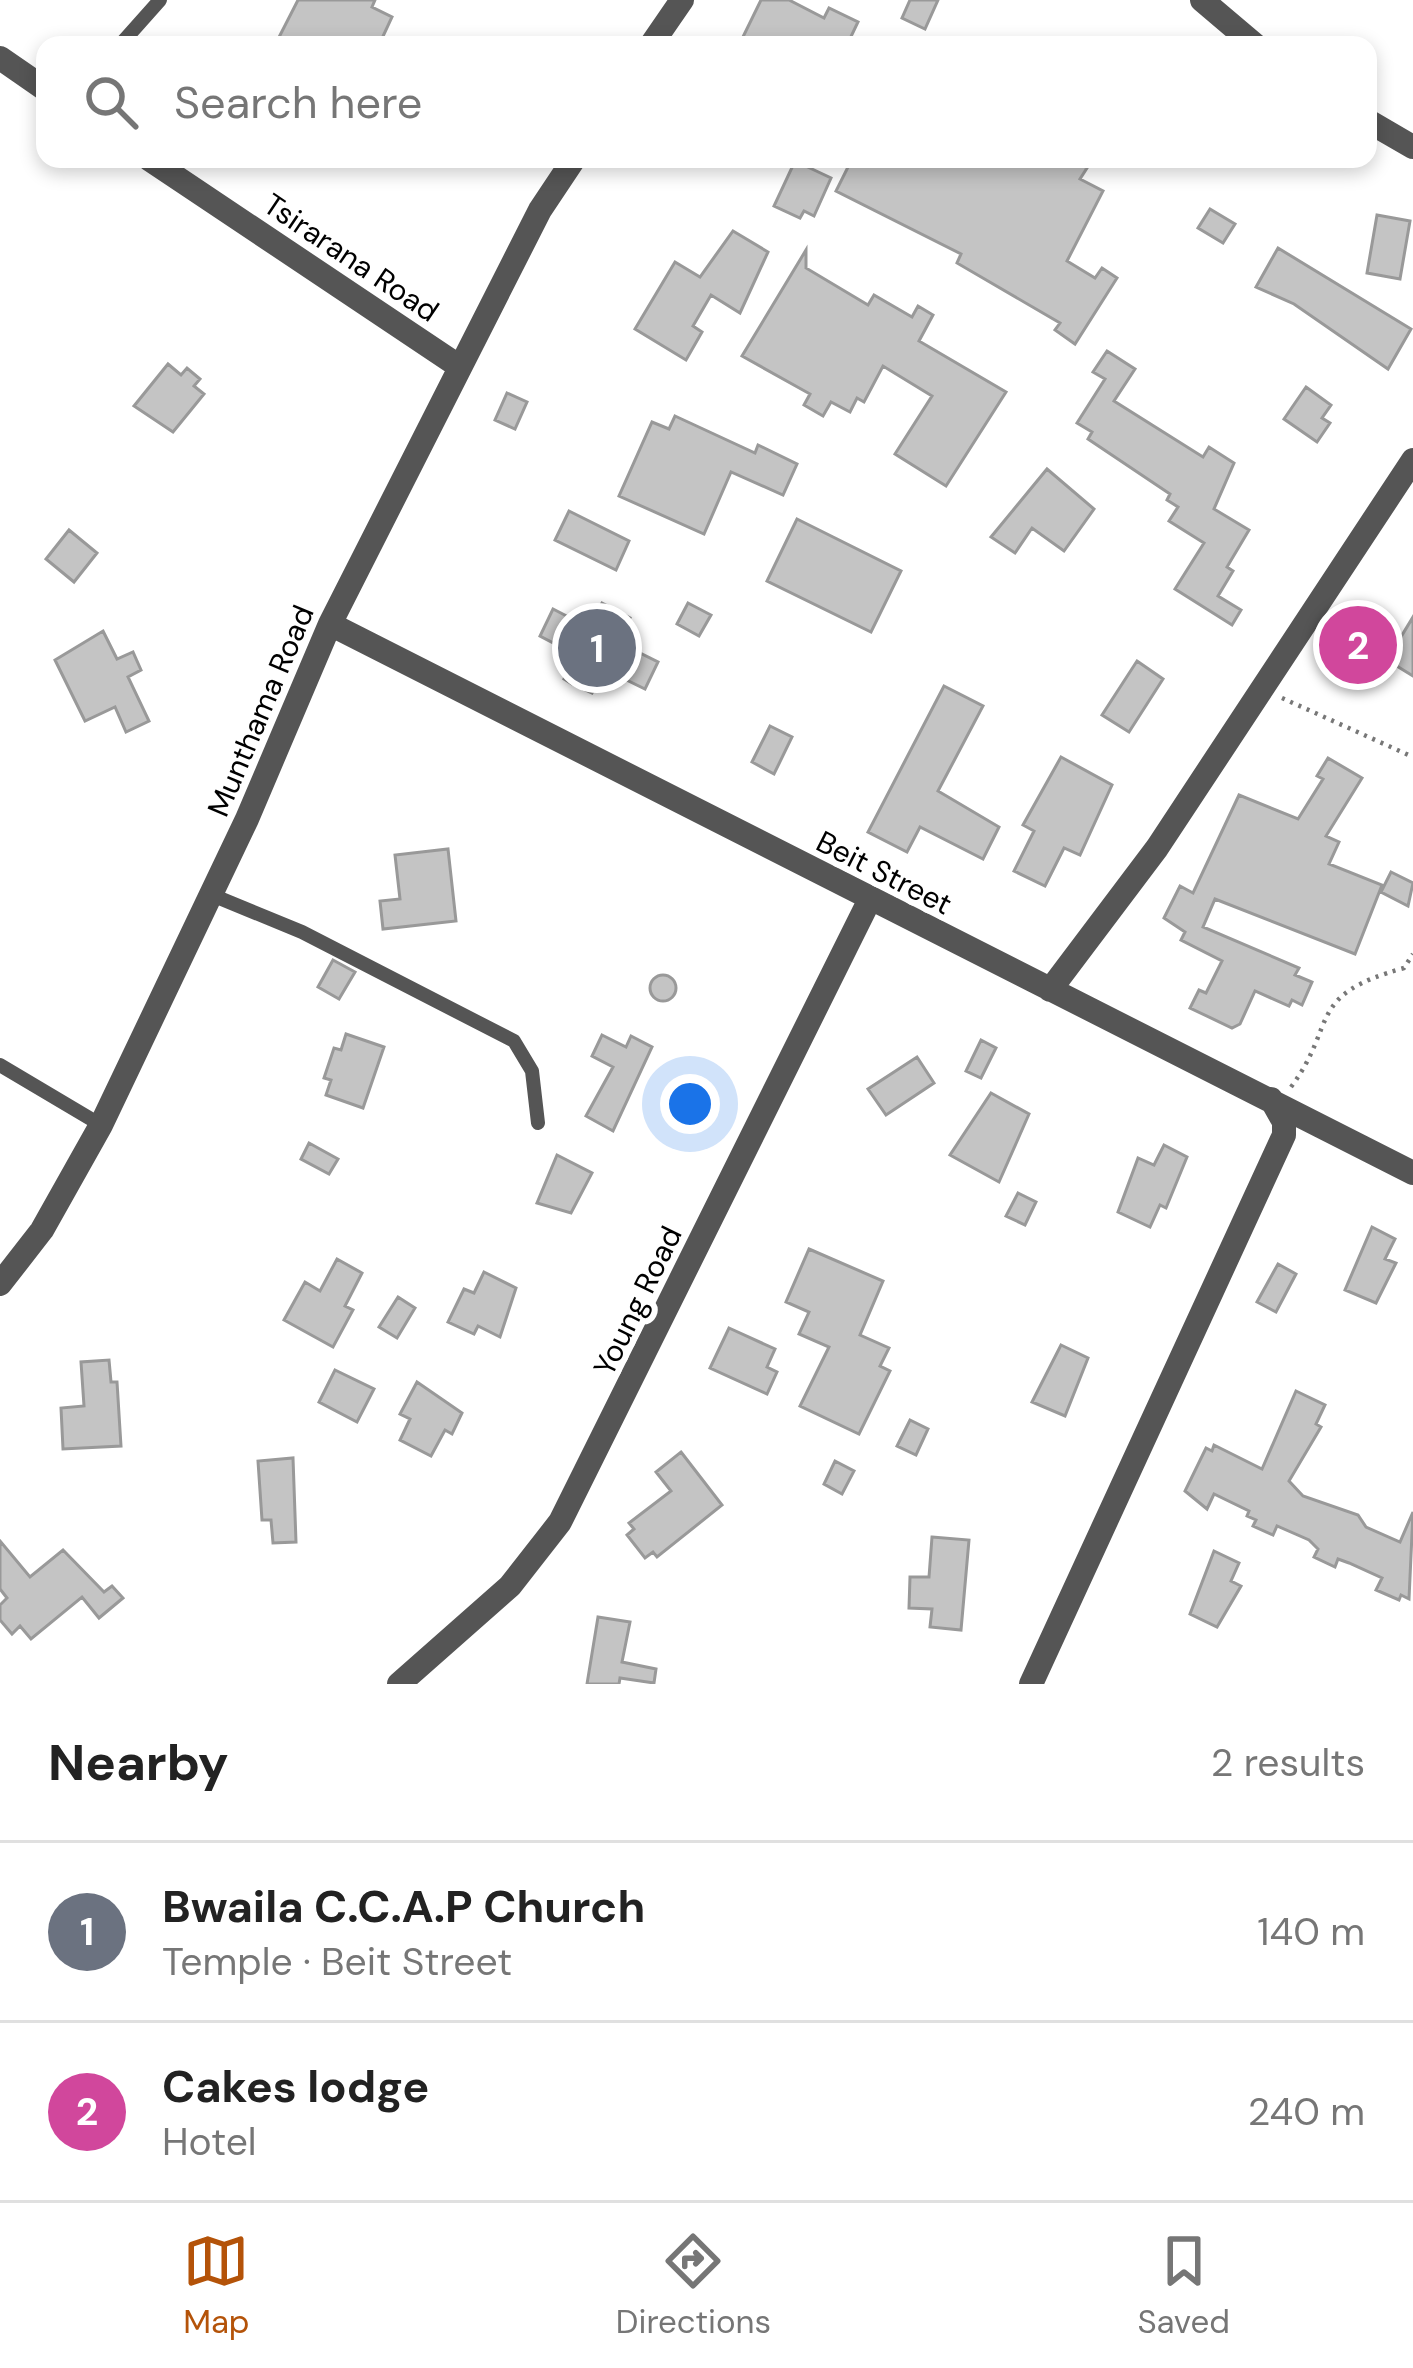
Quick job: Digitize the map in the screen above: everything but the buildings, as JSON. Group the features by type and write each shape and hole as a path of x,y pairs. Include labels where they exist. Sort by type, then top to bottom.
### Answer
{"street":[{"path":"657,36 682,0"},
{"path":"1202,0 1244,36"},
{"path":"0,58 36,83"},
{"path":"1377,126 1413,147"},
{"name":"Tsirarana Road","path":"162,168 460,367"},
{"name":"Munthama Road","path":"0,1284 42,1230 101,1125 212,895 330,624 540,210 568,168"},
{"path":"1050,990 1157,848 1413,460"},
{"name":"Beit Street","path":"330,624 1413,1173"},
{"name":"Young Road","path":"399,1684 510,1586 560,1522 870,899"},
{"path":"1031,1684 1284,1135 1279,1109 1270,1097"}],"lane":[{"path":"128,36 160,0"},
{"path":"212,895 302,932 514,1041 532,1071 538,1123"},
{"path":"0,1065 101,1125"}],"path":[{"path":"1267,685 1281,697 1413,757"},
{"path":"1270,1097 1294,1085 1334,1003 1363,980 1404,968 1413,954"}],"place":[{"name":"Cakes lodge","path":"1358,645"},
{"name":"Bwaila C.C.A.P Church","path":"597,648"}]}
